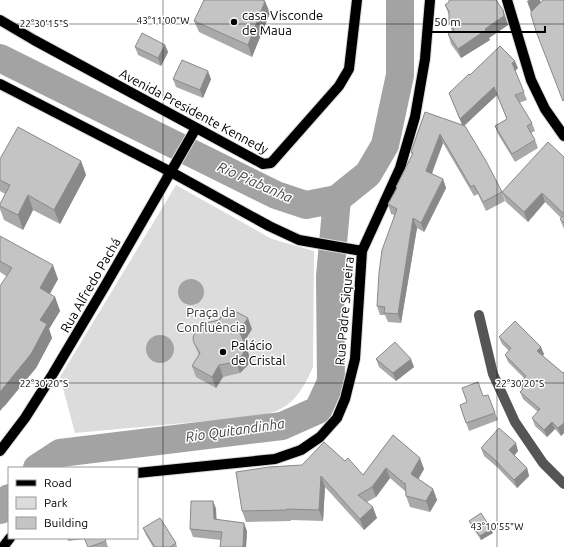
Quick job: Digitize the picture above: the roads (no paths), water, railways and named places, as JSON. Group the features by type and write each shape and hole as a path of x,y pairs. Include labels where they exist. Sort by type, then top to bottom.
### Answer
{"main road":[{"name":"Avenida Presidente Kennedy","path":"0,20 194,131 264,164 271,163 339,86 349,69 357,0"},
{"name":"Rua Padre Siqueira","path":"138,473 275,459 301,450 320,437 337,418 345,399 355,359 362,251 400,168 415,117 425,59 430,0"},
{"path":"507,0 531,80 545,109 564,136"},
{"path":"0,84 173,169 268,226 299,240 362,251"},
{"name":"Rua Alfredo Pachá","path":"0,451 25,418 51,377 194,131"},
{"path":"3,547 9,539"}],"street":[{"path":"479,315 493,374 515,422 543,463 564,484"}],"waterway":[{"name":"Rio Piabanha","path":"0,58 276,195 306,205 337,199 368,174 385,145 400,75 400,0"},
{"name":"Rio Quitandinha","path":"39,467 60,453 282,426 318,410 331,382 330,276 337,199"},
{"name":"Rio Quitandinha","path":"0,510 8,499"}],"place":[{"name":"casa Visconde de Maua","path":"234,22"},
{"name":"Palácio de Cristal","path":"223,352"}],"park label":[{"name":"Praça da Confluência","path":"211,320"}]}
